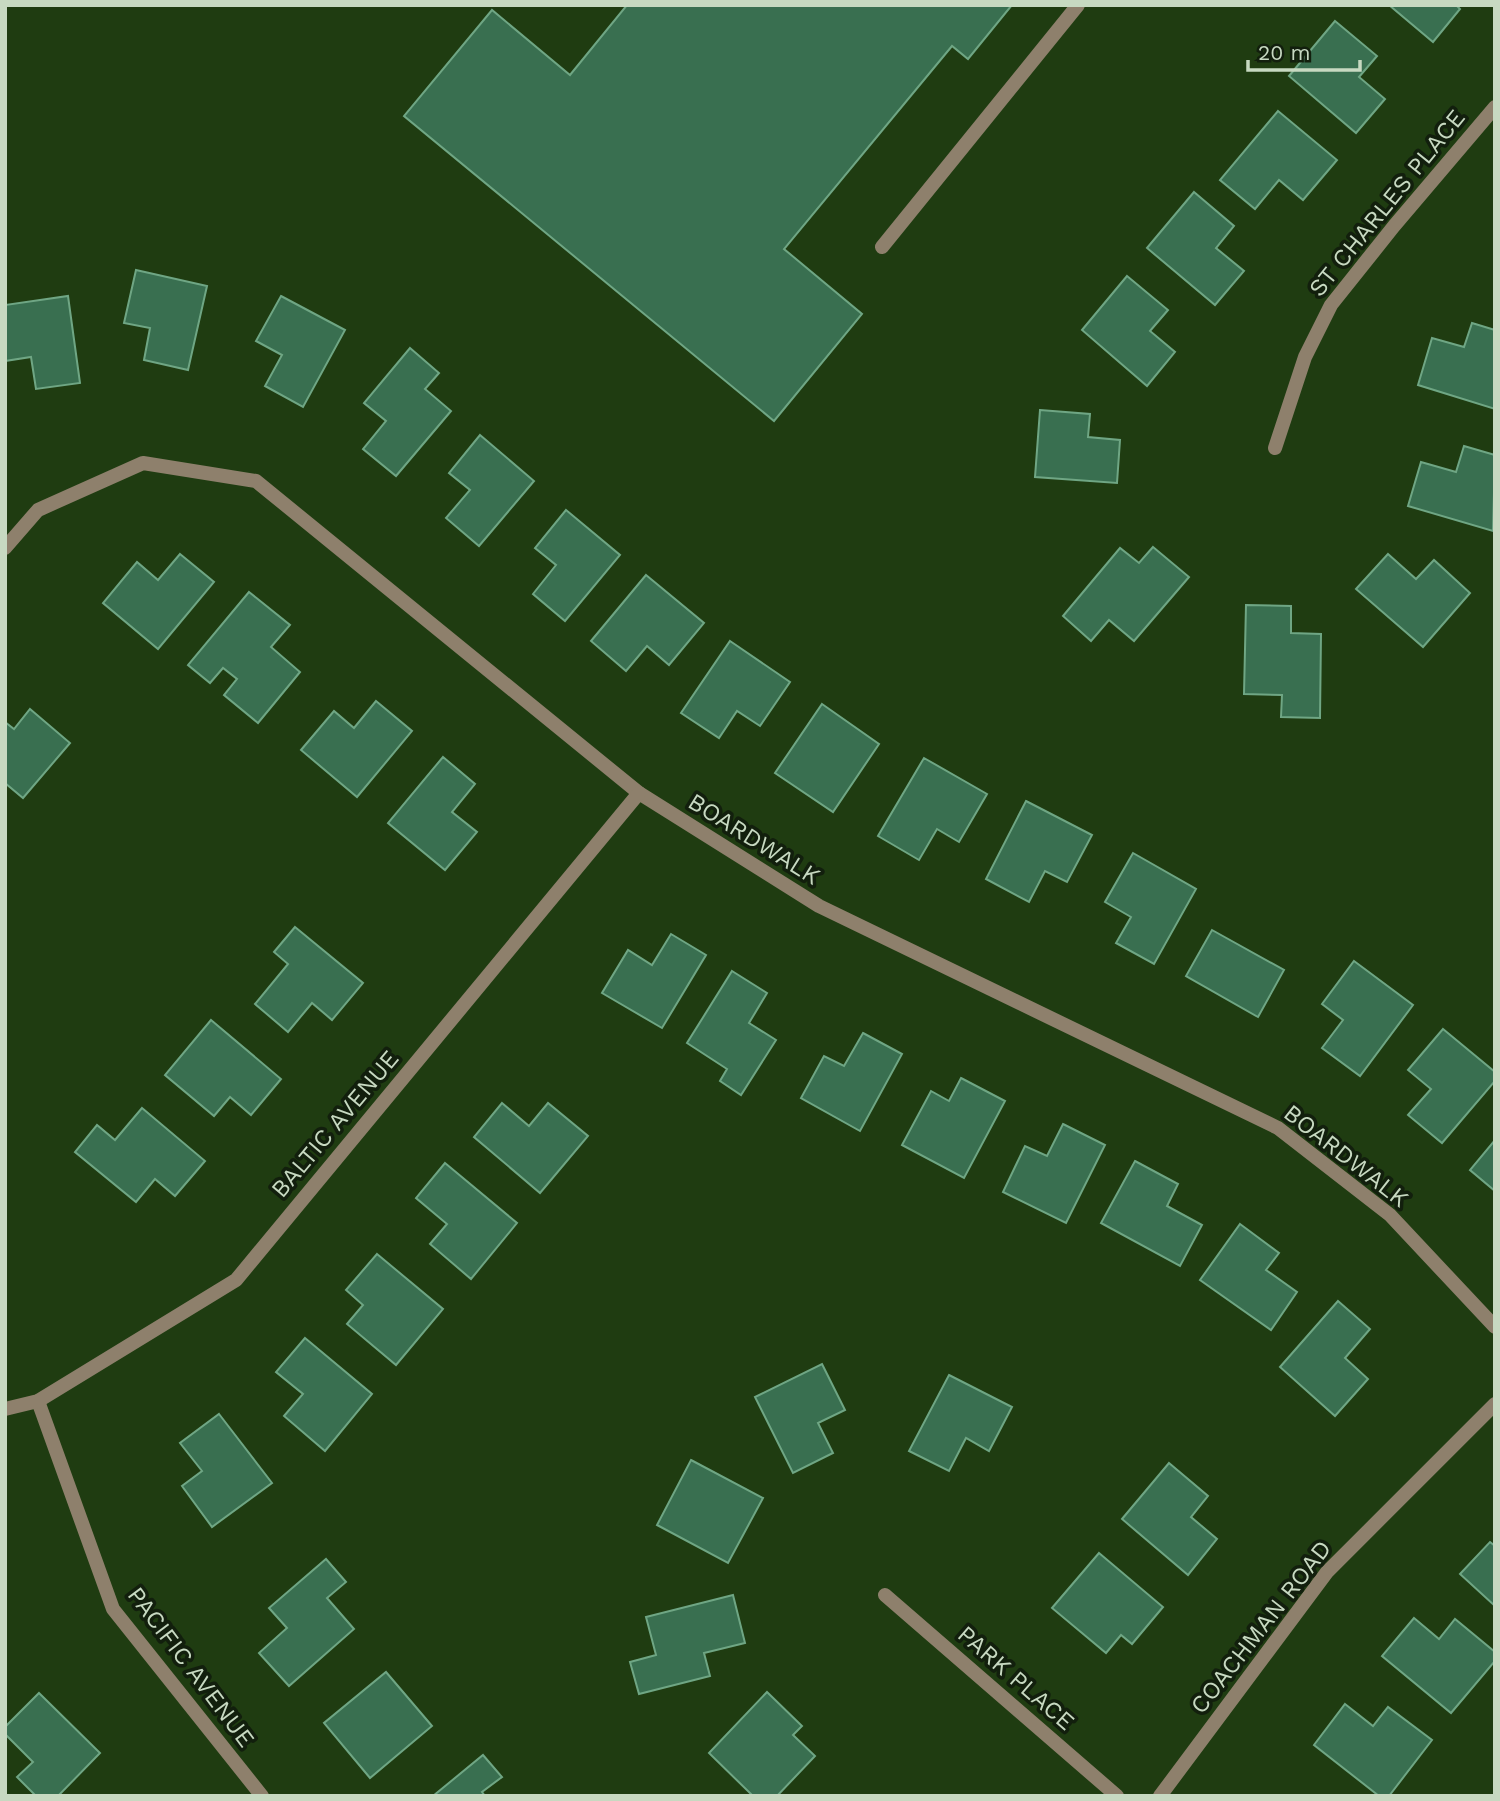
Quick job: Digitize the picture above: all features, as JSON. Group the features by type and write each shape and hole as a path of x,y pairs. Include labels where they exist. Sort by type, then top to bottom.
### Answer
{"street":[{"path":"882,247 1078,5"},
{"name":"ST CHARLES PLACE","path":"1275,448 1305,357 1331,305 1495,107"},
{"name":"BOARDWALK","path":"5,548 38,510 143,463 256,481 639,793 819,906 1278,1128 1390,1215 1495,1327"},
{"name":"BALTIC AVENUE","path":"5,1409 38,1401 236,1280 639,793"},
{"name":"PACIFIC AVENUE","path":"38,1401 113,1609 262,1796"},
{"name":"COACHMAN ROAD","path":"1160,1796 1327,1572 1495,1404"},
{"name":"PARK PLACE","path":"885,1595 1117,1796"}],"building":[{"path":"627,5 1012,5 968,59 952,46 784,249 862,314 774,421 404,116 492,10 570,75"},
{"path":"1389,5 1456,5 1460,9 1433,42"},
{"path":"1335,21 1377,56 1359,77 1385,99 1356,133 1289,76"},
{"path":"1278,111 1337,160 1303,200 1279,180 1255,209 1220,180"},
{"path":"1194,192 1234,226 1216,248 1244,271 1215,305 1147,248"},
{"path":"136,270 207,286 188,370 144,360 150,328 124,323"},
{"path":"1127,276 1168,310 1150,331 1175,352 1147,386 1082,330"},
{"path":"68,296 80,383 36,389 31,357 5,361 5,305"},
{"path":"281,296 345,330 303,407 265,386 282,355 256,341"},
{"path":"1472,323 1495,330 1495,409 1418,385 1432,338 1464,347"},
{"path":"410,348 439,373 425,389 451,411 396,476 363,449 386,421 364,403"},
{"path":"1040,410 1090,414 1088,437 1120,440 1117,483 1035,477"},
{"path":"480,435 534,481 479,546 446,518 470,490 449,473"},
{"path":"1464,446 1495,455 1493,531 1408,506 1421,462 1456,472"},
{"path":"566,510 620,555 565,621 533,594 556,565 535,548"},
{"path":"1153,547 1189,577 1134,641 1109,620 1091,641 1063,616 1120,548 1139,563"},
{"path":"180,554 214,582 158,649 103,603 137,562 158,580"},
{"path":"1388,554 1416,579 1434,560 1470,593 1423,647 1356,589"},
{"path":"646,575 704,623 669,665 647,646 626,671 591,641"},
{"path":"249,592 290,625 271,647 300,672 258,723 224,695 237,679 223,668 210,683 188,665"},
{"path":"1246,605 1291,606 1291,633 1321,634 1320,718 1281,717 1282,695 1244,694"},
{"path":"730,641 790,682 760,726 737,711 719,738 681,713"},
{"path":"376,701 412,731 357,797 301,750 334,711 354,728"},
{"path":"822,704 879,744 833,812 775,773"},
{"path":"30,709 70,743 23,798 5,783 5,722 14,729"},
{"path":"443,757 475,784 452,812 477,832 445,870 388,823"},
{"path":"924,758 987,794 959,842 937,829 919,860 878,836"},
{"path":"1026,801 1092,835 1067,882 1045,871 1029,902 986,879"},
{"path":"1133,853 1196,889 1154,964 1116,943 1131,917 1105,902"},
{"path":"295,927 363,983 332,1020 312,1003 288,1032 255,1004 288,964 274,952"},
{"path":"1212,930 1284,970 1258,1017 1186,976"},
{"path":"671,934 706,955 662,1028 602,993 628,950 652,965"},
{"path":"1354,961 1413,1005 1360,1076 1322,1048 1343,1020 1322,1004"},
{"path":"732,971 767,993 749,1023 776,1040 741,1095 720,1081 727,1069 687,1043"},
{"path":"211,1020 281,1079 251,1115 230,1097 214,1116 165,1075"},
{"path":"1443,1029 1495,1072 1495,1081 1442,1143 1408,1115 1431,1089 1408,1070"},
{"path":"863,1033 902,1054 860,1131 801,1098 824,1056 844,1066"},
{"path":"961,1078 1005,1101 964,1178 902,1145 931,1091 949,1101"},
{"path":"502,1103 529,1126 548,1103 588,1136 540,1193 474,1137"},
{"path":"142,1108 205,1161 175,1196 155,1179 136,1202 75,1152 97,1125 115,1140"},
{"path":"1063,1124 1105,1145 1066,1223 1003,1192 1025,1146 1047,1156"},
{"path":"1495,1140 1495,1191 1470,1170"},
{"path":"1135,1161 1178,1184 1167,1206 1202,1225 1180,1266 1101,1223"},
{"path":"445,1163 517,1223 471,1279 430,1244 447,1224 416,1198"},
{"path":"1240,1224 1279,1253 1266,1270 1297,1292 1271,1330 1200,1280"},
{"path":"377,1254 443,1309 396,1365 347,1324 363,1305 346,1290"},
{"path":"1338,1301 1370,1329 1345,1358 1368,1379 1335,1416 1280,1367"},
{"path":"305,1338 372,1394 325,1451 284,1416 303,1394 276,1372"},
{"path":"822,1364 845,1410 818,1423 833,1453 793,1473 755,1397"},
{"path":"949,1375 1012,1407 989,1451 966,1438 949,1471 909,1451"},
{"path":"219,1414 272,1483 212,1527 182,1486 202,1471 180,1443"},
{"path":"691,1460 763,1498 728,1563 657,1525"},
{"path":"1169,1463 1208,1496 1191,1517 1217,1539 1188,1575 1122,1519"},
{"path":"1490,1542 1495,1546 1495,1606 1460,1574"},
{"path":"1099,1553 1163,1607 1132,1644 1121,1635 1106,1653 1052,1608"},
{"path":"326,1559 346,1582 327,1598 354,1629 289,1686 259,1653 287,1628 269,1608"},
{"path":"733,1595 745,1643 704,1653 710,1676 639,1694 630,1662 656,1655 646,1617"},
{"path":"1414,1618 1439,1639 1455,1619 1495,1652 1495,1661 1451,1713 1382,1656"},
{"path":"386,1672 432,1726 370,1778 324,1723"},
{"path":"767,1692 802,1726 793,1735 815,1756 777,1796 753,1796 709,1753"},
{"path":"39,1693 100,1753 58,1796 36,1796 17,1777 33,1762 5,1734 5,1727"},
{"path":"1345,1704 1373,1726 1388,1707 1432,1740 1389,1796 1379,1796 1314,1745"},
{"path":"483,1755 502,1777 482,1792 485,1796 433,1796"}]}
